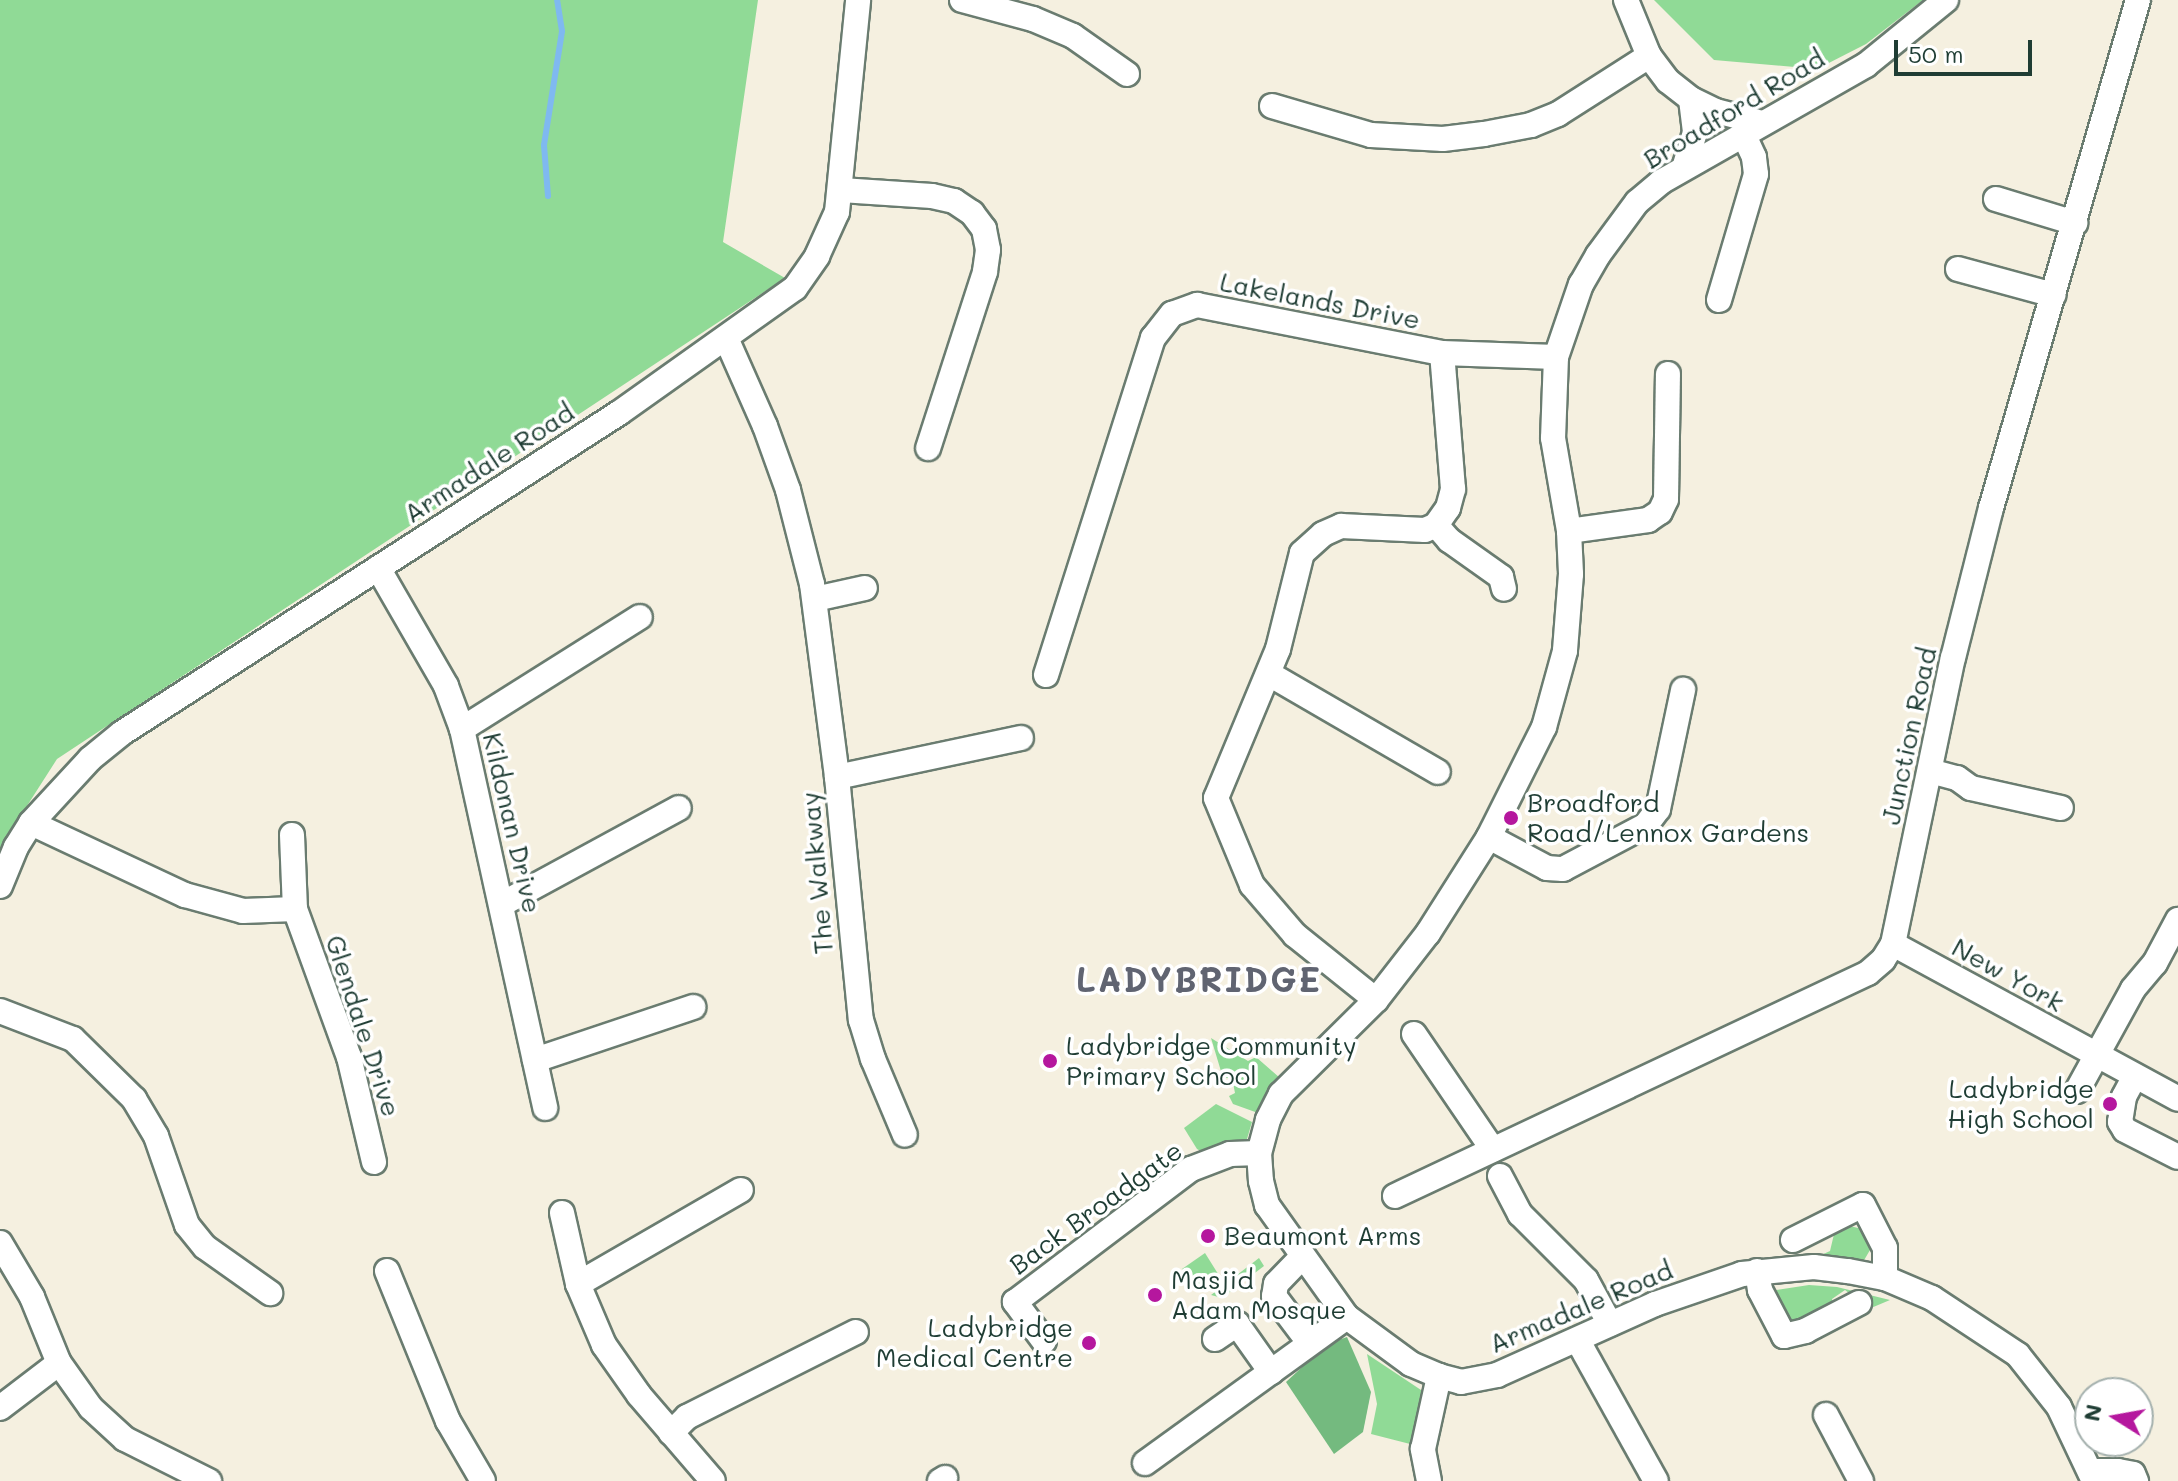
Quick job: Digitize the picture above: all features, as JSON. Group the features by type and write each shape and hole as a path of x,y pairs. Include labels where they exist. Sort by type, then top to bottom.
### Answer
{"street":[{"name":"Armadale Road","path":"0,886 16,847 31,823 90,759 122,733 619,413 795,288 827,236 841,190 858,0"},
{"path":"962,0 1033,19 1073,36 1127,74"},
{"path":"1626,0 1649,56 1668,81 1691,99 1752,128 1756,174 1719,300"},
{"name":"Broadford Road","path":"1347,1317 1267,1205 1259,1153 1268,1120 1281,1094 1376,1000 1444,911 1527,767 1557,688 1569,614 1569,531 1553,438 1556,357 1581,284 1637,202 1685,165 1866,65 1946,0"},
{"name":"Junction Road","path":"1395,1196 1868,973 1883,960 1893,944 1953,658 1983,538 2138,0"},
{"path":"1272,106 1371,135 1443,139 1484,134 1531,125 1558,114 1649,56"},
{"path":"1685,165 1695,132 1691,99"},
{"path":"841,190 932,196 954,201 972,213 984,229 988,250 985,272 928,448"},
{"path":"1996,199 2075,223"},
{"path":"1958,269 2054,295"},
{"name":"Lakelands Drive","path":"1046,675 1153,338 1172,314 1197,305 1442,353 1556,357"},
{"name":"The Walkway","path":"726,338 765,426 788,490 815,599 837,777 861,1020 873,1059 905,1135"},
{"path":"1376,1000 1283,923 1252,885 1217,805 1218,790 1269,674 1278,649 1297,564 1309,544 1341,526 1425,530 1436,525 1448,508 1453,489 1442,353"},
{"path":"1569,531 1648,520 1660,512 1666,499 1668,374"},
{"path":"1436,525 1449,540 1501,577 1504,589"},
{"name":"Kildonan Drive","path":"378,568 446,686 462,729 545,1108"},
{"path":"815,599 865,588"},
{"path":"462,729 640,617"},
{"path":"1269,674 1438,772"},
{"path":"1489,837 1547,868 1563,869 1646,825 1658,809 1683,690"},
{"path":"837,777 1021,738"},
{"path":"1930,771 1957,778 1971,788 2054,801"},
{"path":"502,904 679,808"},
{"path":"31,823 185,895 243,911 295,909"},
{"name":"Glendale Drive","path":"292,835 295,909 349,1057 374,1162"},
{"path":"2077,1091 2178,920"},
{"name":"New York","path":"1893,944 2178,1099"},
{"path":"535,1060 693,1007"},
{"path":"0,1011 73,1039 134,1099 156,1136 187,1225 205,1247 270,1293"},
{"path":"1414,1034 1493,1150"},
{"path":"2135,1076 2124,1097 2120,1122 2125,1130 2178,1157"},
{"name":"Back Broadgate","path":"1044,1341 1015,1302 1191,1169 1230,1154 1259,1153"},
{"path":"1500,1176 1520,1214 1586,1280 1610,1324"},
{"path":"578,1284 741,1190"},
{"path":"1793,1240 1863,1205 1885,1248 1885,1278"},
{"path":"562,1213 578,1284 604,1345 671,1433 713,1481"},
{"path":"0,1243 32,1297 59,1363 91,1408 125,1439 209,1481"},
{"path":"1302,1257 1276,1284 1274,1296 1302,1333"},
{"name":"Armadale Road","path":"1347,1317 1411,1364 1461,1382 1481,1380 1705,1284 1757,1271 1814,1267 1885,1278 1965,1317 2018,1355 2059,1407 2092,1476"},
{"path":"387,1271 448,1421 483,1481"},
{"path":"1757,1271 1760,1290 1784,1336 1805,1331 1859,1303"},
{"path":"1145,1463 1347,1317"},
{"path":"1215,1339 1237,1324 1271,1372"},
{"path":"671,1433 687,1417 856,1332"},
{"path":"1578,1341 1656,1481"},
{"path":"0,1408 59,1363"},
{"path":"1429,1481 1423,1449 1439,1376"},
{"path":"1826,1415 1861,1481"},
{"path":"2092,1476 2133,1474 2136,1481"}],"green space":[{"path":"0,0 758,0 723,242 785,278 57,759 0,848"},
{"path":"1654,0 1923,0 1866,44 1817,69 1714,60"},
{"path":"1211,1038 1248,1061 1256,1057 1280,1078 1258,1113 1233,1104 1229,1096 1235,1093 1232,1078 1223,1078"},
{"path":"1216,1104 1252,1122 1247,1139 1204,1153 1197,1149 1184,1128"},
{"path":"1845,1225 1867,1230 1870,1250 1863,1262 1819,1256 1830,1251 1835,1230"},
{"path":"1205,1253 1220,1277 1203,1292 1182,1269"},
{"path":"1259,1258 1264,1266 1222,1298 1211,1295"},
{"path":"1809,1285 1837,1287 1890,1300 1871,1308 1866,1298 1855,1298 1845,1290 1832,1299 1833,1304 1789,1325 1773,1296 1776,1290"},
{"path":"1347,1337 1371,1392 1363,1432 1334,1454 1286,1382 1327,1344"},
{"path":"1367,1354 1421,1390 1423,1398 1414,1445 1371,1434 1377,1404"}],"waterway":[{"path":"548,196 544,145 562,31 557,0"}],"place":[{"name":"Broadford Road/Lennox Gardens","path":"1511,818"},
{"name":"Ladybridge Community Primary School","path":"1050,1061"},
{"name":"Ladybridge High School","path":"2110,1104"},
{"name":"Beaumont Arms","path":"1208,1236"},
{"name":"Masjid Adam Mosque","path":"1155,1295"},
{"name":"Ladybridge Medical Centre","path":"1089,1343"}],"district":[{"name":"LADYBRIDGE","path":"1199,979"}]}
